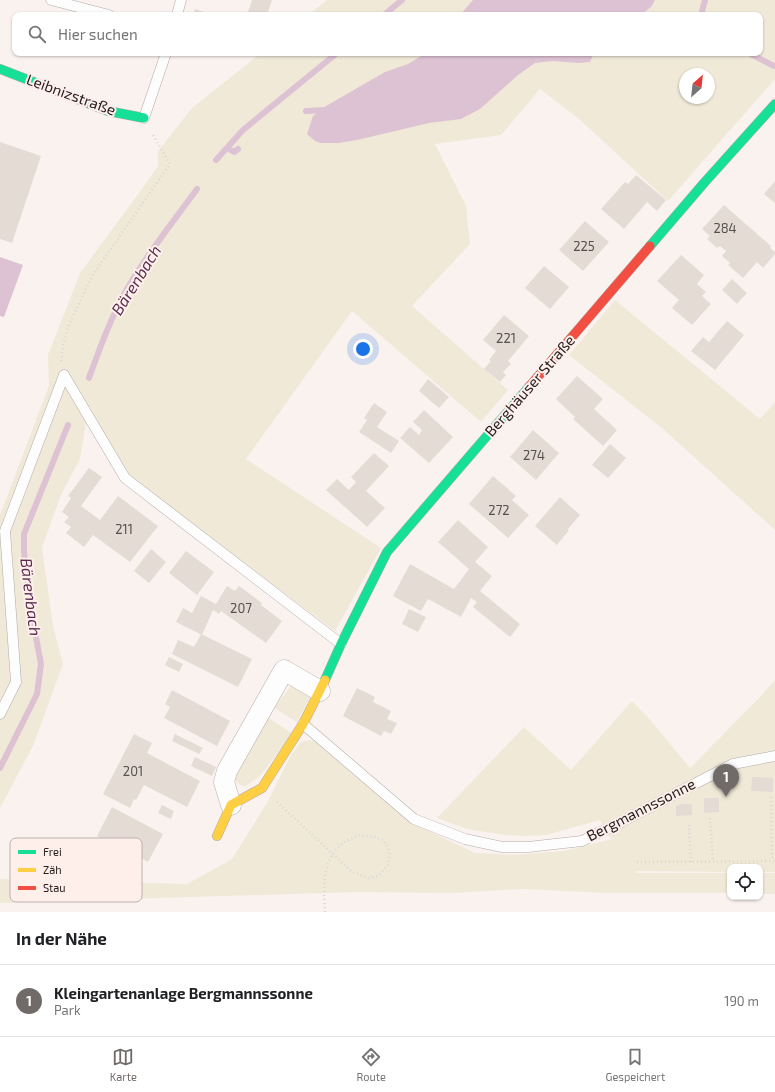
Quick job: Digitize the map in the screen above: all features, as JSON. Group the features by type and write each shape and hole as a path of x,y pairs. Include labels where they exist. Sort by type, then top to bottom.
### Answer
{"street":[{"name":"Leibnizstraße","path":"0,69 108,111 144,118"},
{"name":"Berghäuser Straße","path":"231,805 262,788 303,724 320,691 340,644 387,552 704,183 775,104"},
{"path":"216,836 231,805 224,782 227,771 284,670 320,691"}],"lane":[{"path":"51,0 97,12"},
{"path":"178,12 181,0"},
{"path":"144,118 165,56"},
{"path":"64,375 125,478 340,644"},
{"path":"0,714 16,682 5,531 64,375"},
{"name":"Bergmannssonne","path":"303,724 414,819 465,839 502,847 528,847 582,840 619,823 732,764 775,756"}],"path":[{"path":"64,375 61,360 68,327 92,276 170,164 144,118"},
{"path":"262,788 352,872 362,877 369,878 378,876 388,864 390,855 388,848 382,840 375,837 359,836 343,843 337,849 328,863 325,872 325,912"},
{"path":"637,862 773,861 771,797"},
{"path":"710,818 713,862"},
{"path":"688,825 691,862"}],"shaded area":[{"path":"327,0 775,0 775,79 668,201 579,119 540,89 501,135 435,144 466,206 470,244 412,306 508,390 481,422 352,311 246,459 381,548 335,631 128,477 86,423 80,459 61,495 42,547 53,626 63,664 33,746 0,808 0,515 49,386 48,355 80,273 158,166 158,151 192,108 257,56 763,56 763,12 312,12"},
{"path":"473,0 655,0 651,7 645,12 463,12"},
{"path":"421,56 593,56 590,62 578,63 553,61 535,63 518,75 480,109 461,119 429,123 339,143 321,143 315,141 307,134 313,116 326,106 385,72 408,64"},
{"path":"0,257 23,265 4,317 0,316"},
{"path":"615,300 760,419 775,402 775,530 663,429 569,355"},
{"path":"775,680 775,872 763,872 763,864 727,864 727,872 636,871 637,873 727,873 727,893 605,893 524,889 453,893 356,892 142,899 142,883 187,884 232,859 267,803 291,755 301,742 309,740 319,742 357,773 410,822 475,853 513,855 564,851 612,839 607,834 600,820 546,835 524,836 504,835 467,829 437,818 524,727 571,770 632,701 652,722 690,768"},
{"path":"294,682 311,695 297,722 274,708"},
{"path":"267,717 293,734 259,777 244,787 236,782 234,774"},
{"path":"763,873 775,873 775,894 763,894"},
{"path":"0,879 10,879 10,902 32,902 0,903"}],"building":[{"path":"252,0 272,0 268,12 248,12"},
{"path":"195,9 204,12 194,12"},
{"path":"0,142 41,156 12,243 0,239"},
{"path":"636,175 666,200 657,211 647,202 624,229 601,209 625,182 628,184"},
{"path":"775,181 775,203 764,194"},
{"path":"724,205 771,246 770,248 775,252 763,268 757,262 743,278 728,265 730,263 722,256 726,251 720,246 717,248 707,239 710,236 702,229"},
{"path":"585,221 609,242 583,271 559,250"},
{"path":"681,255 704,275 697,284 706,292 702,296 711,304 692,325 672,308 679,300 657,281"},
{"path":"544,266 569,287 550,309 525,288"},
{"path":"732,279 747,293 737,304 722,290"},
{"path":"504,315 529,336 508,361 511,364 503,372 506,375 500,382 484,369 491,361 489,360 496,351 483,340"},
{"path":"727,321 744,335 715,370 691,351 703,337 709,342"},
{"path":"577,376 603,399 594,409 617,430 603,446 573,419 575,417 556,399"},
{"path":"428,379 449,397 439,408 419,391"},
{"path":"374,403 387,412 377,427 399,441 391,453 359,432 367,420 364,418"},
{"path":"424,410 453,437 429,463 400,438 410,427 419,435 422,430 413,422"},
{"path":"533,430 559,453 536,480 510,457"},
{"path":"610,444 626,458 608,478 592,465"},
{"path":"374,453 389,466 366,491 385,508 367,527 326,490 337,479 349,490 356,482 351,477"},
{"path":"89,468 102,477 81,506 100,520 118,496 158,526 130,562 93,535 84,547 66,533 71,527 64,522 69,517 62,512 71,498 68,496"},
{"path":"493,476 516,496 512,500 529,515 508,538 469,504"},
{"path":"560,497 580,515 557,545 535,526"},
{"path":"458,520 488,547 475,562 492,576 480,591 520,624 510,637 473,607 477,602 471,598 461,617 428,599 421,611 393,596 410,564 454,589 469,569 438,542"},
{"path":"151,549 166,562 149,583 134,571"},
{"path":"186,551 214,572 197,595 169,573"},
{"path":"227,586 235,591 239,586 262,603 261,605 282,621 266,643 221,611 219,614 213,610 202,635 176,622 183,608 192,613 201,596 216,604"},
{"path":"409,609 426,617 418,632 402,624"},
{"path":"201,634 252,659 238,687 172,654 178,640 194,647"},
{"path":"169,657 183,664 179,672 165,665"},
{"path":"357,688 375,697 373,702 391,711 387,719 397,723 391,734 384,731 381,736 343,716"},
{"path":"172,690 230,721 217,746 164,718 170,707 165,704"},
{"path":"134,734 152,743 147,753 200,781 187,807 144,785 136,800 134,799 130,808 103,794"},
{"path":"175,734 203,748 199,754 172,741"},
{"path":"195,757 216,767 212,776 191,766"},
{"path":"752,777 773,778 773,792 751,791"},
{"path":"704,798 719,798 719,812 704,813"},
{"path":"682,804 692,804 692,815 676,816 676,806"},
{"path":"162,805 174,811 171,819 158,813"},
{"path":"112,807 163,834 148,862 142,859 142,838 101,838 97,836"}],"waterway":[{"name":"Bärenbach","path":"388,12 402,0"},
{"path":"702,12 705,0"},
{"name":"Bärenbach","path":"216,160 243,130 333,56"},
{"path":"755,56 774,66"},
{"path":"306,111 327,110"},
{"path":"227,148 234,152 238,149"},
{"name":"Bärenbach","path":"89,378 111,322 127,289 152,251 197,189"},
{"name":"Bärenbach","path":"0,768 37,694 41,664 30,605 24,552 24,534 68,425"}],"traffic: fast":[{"path":"0,69 108,111 144,118"},
{"path":"650,246 775,104"},
{"path":"325,680 341,644 387,552 529,387"}],"traffic: slow":[{"path":"217,836 231,805 262,788 303,724 325,680"}],"traffic: jam":[{"path":"529,387 650,246"}],"place":[{"name":"Kleingartenanlage Bergmannssonne","path":"726,797"}]}
